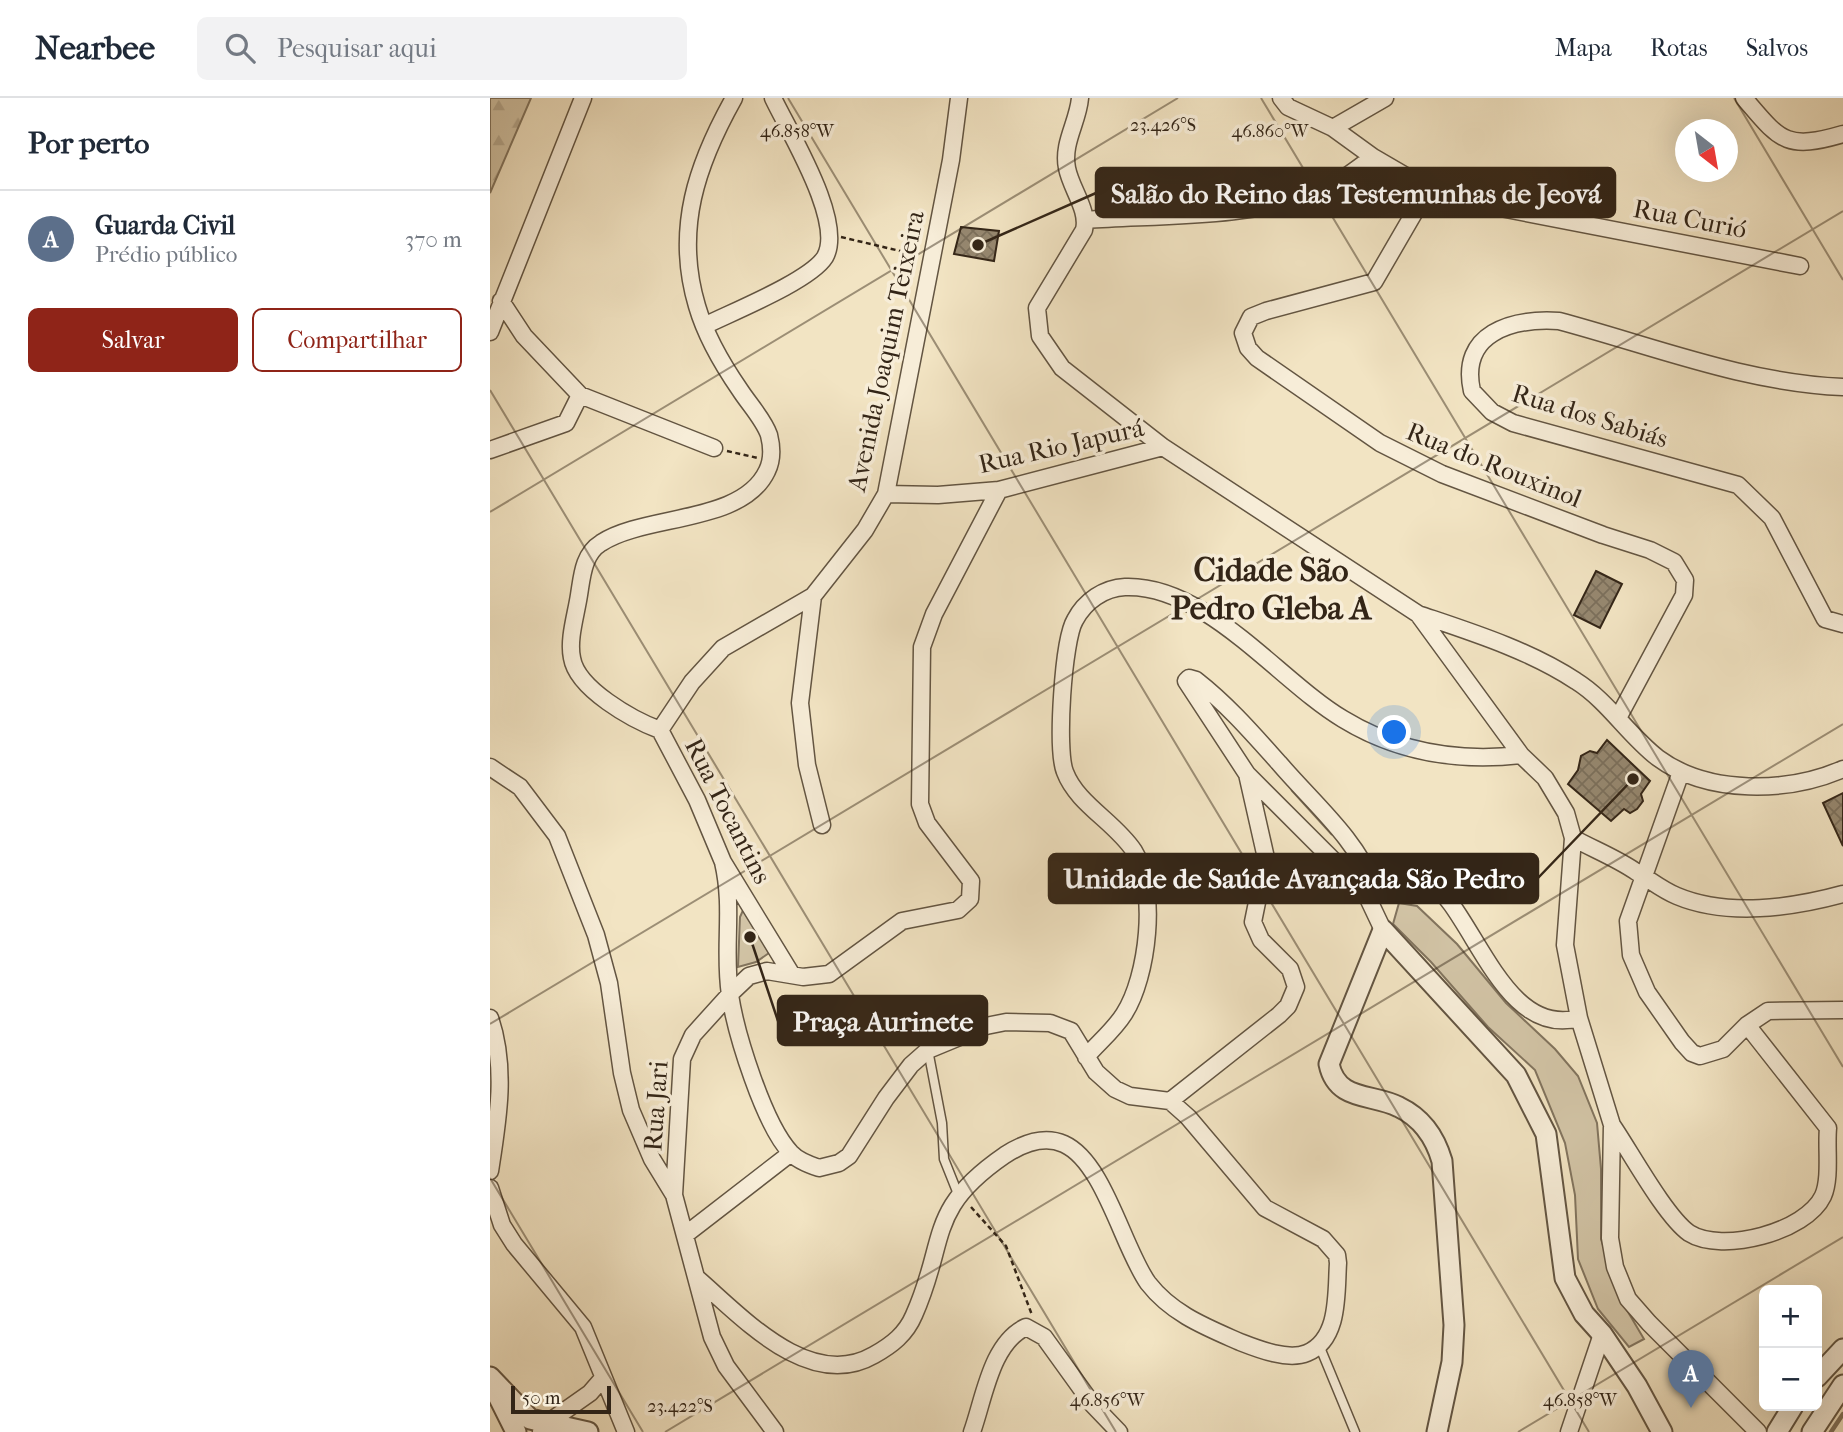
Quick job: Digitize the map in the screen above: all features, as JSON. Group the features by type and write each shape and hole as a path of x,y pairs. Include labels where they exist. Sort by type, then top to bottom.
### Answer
{"street":[{"path":"490,332 583,98"},
{"path":"734,98 705,153 690,203 690,272 704,326 726,370 768,432 771,461"},
{"path":"704,326 798,280 816,268 828,250 830,234 825,210 773,98"},
{"name":"Avenida Joaquim Teixeira","path":"660,730 692,682 723,648 813,596 865,530 886,494 930,259 954,148 959,98"},
{"name":"Rua Curió","path":"1281,98 1303,116 1333,128 1373,157 1428,189 1485,205 1800,266"},
{"path":"1333,128 1385,98"},
{"path":"1744,98 1783,139 1802,143 1843,134"},
{"path":"1084,101 1067,144 1066,166 1087,219 1084,230 1037,307 1040,336 1062,368 1163,447 1418,614 1468,631 1561,672 1590,691 1657,757 1681,772 1752,786 1796,785 1843,769"},
{"path":"1087,219 1250,209 1329,187 1373,157"},
{"name":"Rua do Rouxinol","path":"1428,189 1374,282 1363,288 1308,298 1258,314 1245,325 1245,340 1257,358 1380,443 1442,474 1650,550 1674,562 1685,580 1684,595 1618,718"},
{"path":"501,301 524,336 580,396 713,448"},
{"name":"Rua dos Sabiás","path":"1843,387 1802,385 1737,373 1638,342 1545,320 1514,323 1499,330 1472,354 1470,367 1472,391 1492,412 1513,423 1738,485 1772,518 1825,619 1843,624"},
{"path":"490,450 566,423 580,396"},
{"name":"Rua Rio Japurá","path":"886,494 939,495 999,490 1163,447"},
{"name":"Rua Tocantins","path":"771,461 759,483 738,500 616,536 601,543 587,559 571,645 572,660 588,686 644,724 660,730 697,800 723,862 792,975"},
{"name":"Rua Jari","path":"674,1195 682,1059 693,1035 730,994 749,976 759,973 782,972 819,977 829,974 902,921 958,910 970,899 971,881 927,823 920,804 920,660 931,622 999,490"},
{"path":"1086,1058 1124,1013 1140,981 1148,889 1134,850 1075,790 1060,757 1063,699 1073,623 1096,597 1112,587 1137,586 1170,594 1190,604 1263,654 1329,710 1370,734 1414,750 1455,756 1493,758 1521,755"},
{"path":"813,596 800,703 807,765 822,825"},
{"path":"1418,614 1521,755 1545,778 1558,797 1572,827 1565,945 1579,1018 1612,1125 1681,1225 1704,1240 1722,1242 1781,1229 1816,1208 1824,1194 1835,1125 1747,1024"},
{"path":"1371,891 1247,774 1192,692 1186,681 1189,678 1196,680 1241,720 1354,845 1371,891 1383,930 1516,1075 1546,1134 1565,1278 1584,1314 1602,1334 1653,1411 1662,1432"},
{"path":"490,767 520,787 557,836 596,935 609,983 622,1073 631,1110 646,1147 674,1195 712,1337 718,1351 775,1432"},
{"path":"1681,772 1628,921 1631,955 1647,992 1682,1042 1692,1053 1700,1056 1723,1049 1747,1024 1768,1011 1843,1010"},
{"path":"1170,1101 1279,1015 1288,1006 1296,988 1290,969 1261,940 1253,922 1266,858 1247,774"},
{"path":"1573,838 1676,896 1728,907 1799,904 1843,894"},
{"path":"698,1279 746,1321 790,1353 818,1363 843,1365 863,1362 891,1346 907,1330 916,1313 937,1235 958,1194 982,1171 1014,1149 1037,1140 1063,1144 1077,1153 1097,1179 1148,1282 1172,1308 1189,1319 1255,1348 1294,1355 1307,1353 1318,1345 1327,1336 1333,1322 1337,1255 1323,1239 1265,1208 1188,1117 1170,1101 1130,1096 1115,1089 1096,1072 1070,1031 1050,1023 1032,1021 986,1026 928,1050 911,1065 886,1098 849,1156 839,1163 819,1168 791,1153 757,1087 730,994 727,963 730,914 723,862"},
{"path":"1371,891 1413,878 1430,880 1506,986 1522,1002 1547,1019 1579,1018"},
{"path":"1383,930 1329,1064 1336,1082 1344,1090 1396,1105 1419,1120 1437,1145 1442,1161 1454,1325 1452,1362 1437,1432"},
{"path":"490,1018 496,1035 500,1112 490,1171"},
{"path":"1612,1125 1610,1238 1615,1267 1628,1299 1758,1432"},
{"path":"685,1235 791,1153"},
{"path":"490,1188 502,1224 514,1244 583,1328 595,1350 603,1378 626,1432"},
{"path":"972,1432 1000,1351 1007,1340 1026,1327 1038,1331 1093,1405 1119,1432"},
{"path":"1569,1432 1602,1334"},
{"path":"1822,1372 1842,1351"},
{"path":"490,1378 526,1415 543,1428 589,1432"},
{"path":"490,1378 515,1432"},
{"path":"543,1428 579,1402 603,1378"},
{"path":"1812,1432 1843,1385"},
{"path":"1777,1432 1790,1411"}],"lane":[{"path":"928,1050 942,1123 944,1158 958,1194"},
{"path":"1318,1345 1355,1432"}],"path":[{"path":"830,234 930,259"},
{"path":"713,448 771,461"},
{"path":"958,1194 1006,1246 1038,1331"}],"green space":[{"path":"490,98 531,98 490,193"},
{"path":"1399,903 1417,906 1457,944 1506,1003 1555,1049 1578,1076 1597,1123 1601,1169 1601,1239 1621,1300 1644,1339 1629,1347 1598,1309 1578,1259 1575,1195 1565,1143 1535,1070 1488,1027 1431,962 1393,924"},
{"path":"744,908 769,953 756,962 738,967 740,917"}],"building":[{"path":"961,227 999,231 994,261 954,254"},
{"path":"1596,571 1622,584 1600,628 1574,615"},
{"path":"1607,740 1650,781 1641,794 1643,801 1637,809 1630,813 1624,809 1611,821 1568,784 1578,770 1581,756 1590,751 1597,753"},
{"path":"1843,793 1843,846 1823,803"}],"waterway":[{"path":"1293,790 1332,833"},
{"path":"1831,1432 1843,1414"}],"place":[{"name":"Salão do Reino das Testemunhas de Jeová","path":"978,245"},
{"name":"Unidade de Saúde Avançada São Pedro","path":"1633,779"},
{"name":"Praça Aurinete","path":"750,937"},
{"name":"Guarda Civil","path":"1691,1408"}],"district":[{"name":"Cidade São Pedro Gleba A","path":"1271,589"}]}
